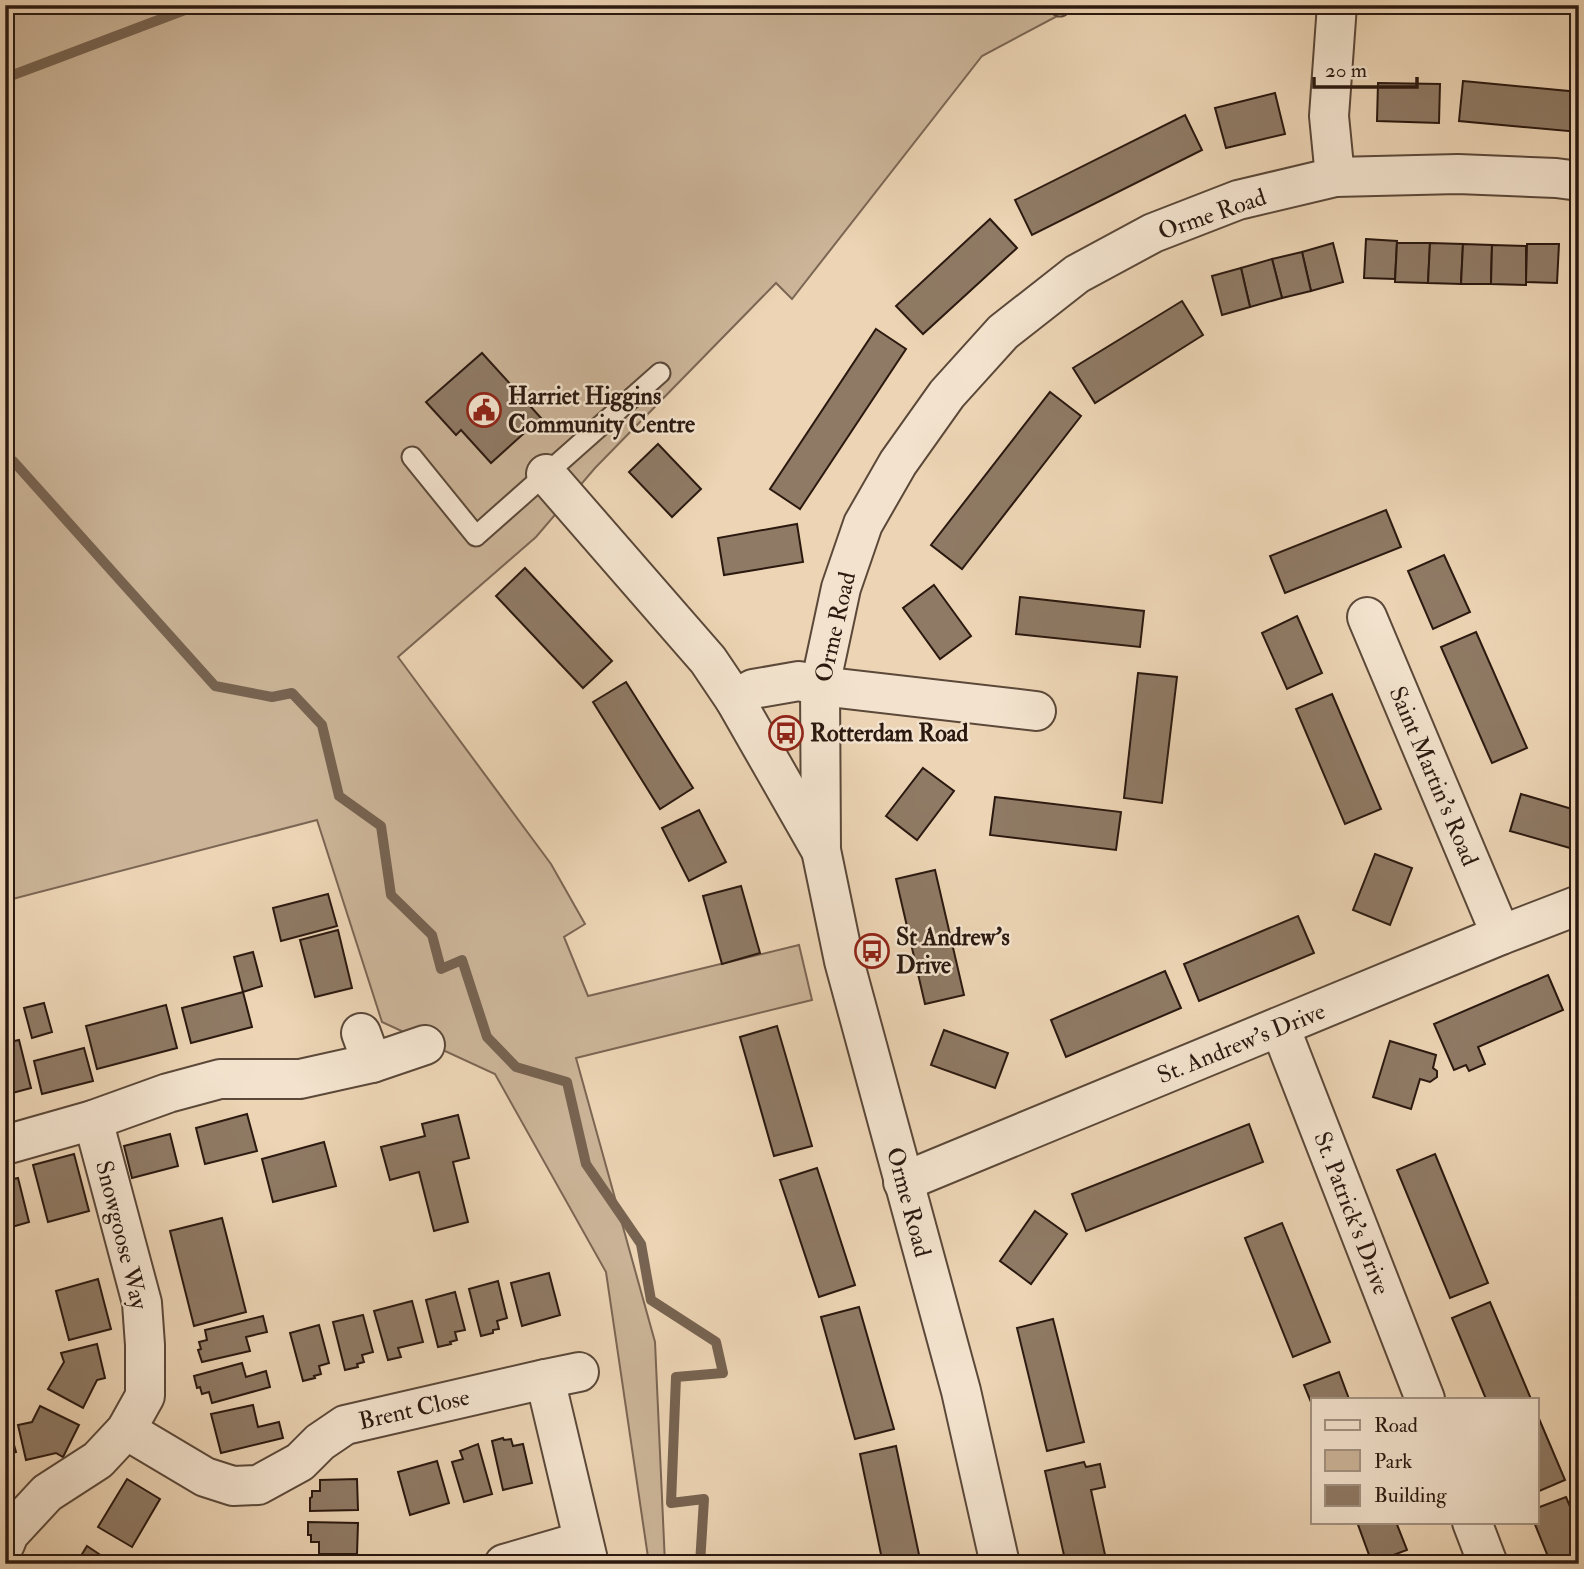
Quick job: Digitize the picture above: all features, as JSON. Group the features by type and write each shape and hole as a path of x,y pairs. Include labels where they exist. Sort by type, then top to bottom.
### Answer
{"street":[{"path":"1335,177 1329,116 1337,5"},
{"name":"Orme Road","path":"1000,1564 961,1391 844,961 821,850 820,686 841,588 863,524 898,463 947,394 1003,332 1077,274 1153,233 1238,200 1335,177 1458,174 1579,181"},
{"path":"546,474 708,660 735,700 821,850"},
{"name":"Saint Martin's Road","path":"1367,617 1501,935"},
{"path":"735,700 753,689 799,681 820,686 1036,711"},
{"name":"St. Andrew's Drive","path":"903,1182 1579,905"},
{"name":"St. Patrick's Drive","path":"1280,1027 1424,1398"},
{"path":"5,1144 93,1120 168,1093 220,1079 300,1079 367,1048 425,1045"},
{"name":"Snowgoose Way","path":"11,1526 47,1493 98,1460 126,1430 145,1396 142,1303 93,1120"},
{"name":"Brent Close","path":"126,1430 205,1477 261,1498 320,1442 345,1425 562,1376 586,1552 504,1564"},
{"path":"1473,1524 1488,1564"}],"lane":[{"path":"412,457 476,536 660,373"}],"green space":[{"path":"5,5 1059,5 1063,13 982,56 792,299 776,283 595,468 536,537 398,657 551,864 585,924 564,937 588,996 799,945 812,1000 576,1058 655,1342 665,1564 649,1564 606,1272 495,1074 382,1022 317,820 5,901"}],"building":[{"path":"1463,81 1579,92 1579,132 1459,121"},
{"path":"1378,83 1440,84 1439,123 1377,121"},
{"path":"1275,93 1285,134 1226,148 1215,108"},
{"path":"1185,115 1202,150 1032,235 1015,200"},
{"path":"990,219 1017,248 923,334 896,306"},
{"path":"1366,239 1397,241 1395,279 1364,278"},
{"path":"1333,243 1343,282 1311,291 1302,252"},
{"path":"1397,243 1430,243 1428,283 1395,282"},
{"path":"1430,243 1463,244 1461,284 1428,283"},
{"path":"1463,244 1492,245 1491,284 1461,284"},
{"path":"1527,244 1559,244 1557,283 1526,282"},
{"path":"1492,245 1526,246 1526,285 1491,284"},
{"path":"1302,252 1311,291 1282,298 1272,259"},
{"path":"1272,259 1282,298 1250,307 1241,268"},
{"path":"1241,268 1250,307 1222,315 1212,276"},
{"path":"1182,301 1203,335 1095,403 1073,368"},
{"path":"876,329 906,349 800,509 770,489"},
{"name":"Harriet Higgins Community Centre","path":"482,353 541,418 491,463 461,430 456,435 426,402"},
{"path":"1050,392 1081,416 962,569 931,545"},
{"path":"658,444 701,489 672,517 629,472"},
{"path":"1579,477 1579,499 1574,498"},
{"path":"1386,510 1401,547 1285,593 1270,556"},
{"path":"797,524 803,562 724,575 718,538"},
{"path":"1444,555 1470,612 1433,629 1408,571"},
{"path":"525,568 612,661 583,688 496,596"},
{"path":"934,585 971,636 940,659 903,608"},
{"path":"1020,597 1144,611 1140,647 1016,634"},
{"path":"1297,616 1322,673 1287,689 1262,633"},
{"path":"1476,632 1527,748 1492,763 1441,647"},
{"path":"1138,673 1177,677 1162,803 1124,798"},
{"path":"626,682 693,788 660,809 593,702"},
{"path":"1332,694 1381,809 1345,824 1296,709"},
{"path":"923,768 954,791 917,840 886,816"},
{"path":"1521,794 1579,811 1570,848 1510,831"},
{"path":"995,797 1121,812 1116,850 990,835"},
{"path":"699,810 726,862 689,881 662,828"},
{"path":"1375,854 1412,868 1390,925 1353,910"},
{"path":"935,870 964,995 925,1004 896,879"},
{"path":"741,886 760,953 722,964 703,896"},
{"path":"328,894 337,926 281,941 273,908"},
{"path":"1298,916 1314,953 1199,1001 1184,964"},
{"path":"338,930 352,988 315,997 300,940"},
{"path":"253,952 262,986 243,992 234,957"},
{"path":"1165,971 1181,1008 1066,1057 1051,1020"},
{"path":"1548,975 1563,1010 1478,1047 1485,1064 1469,1071 1466,1065 1454,1070 1434,1024"},
{"path":"243,992 252,1027 191,1043 182,1008"},
{"path":"44,1003 52,1032 32,1038 24,1008"},
{"path":"166,1005 177,1048 97,1069 86,1026"},
{"path":"777,1026 812,1146 774,1156 740,1037"},
{"path":"944,1030 1008,1053 995,1088 931,1065"},
{"path":"19,1040 31,1088 5,1095 5,1043"},
{"path":"1390,1041 1436,1055 1433,1068 1437,1071 1437,1077 1430,1082 1420,1079 1411,1109 1373,1097"},
{"path":"84,1048 93,1081 42,1094 34,1061"},
{"path":"247,1114 257,1151 205,1164 196,1128"},
{"path":"458,1115 469,1158 453,1162 468,1222 434,1231 419,1172 390,1180 381,1147 425,1136 422,1124"},
{"path":"1249,1124 1263,1162 1086,1231 1072,1194"},
{"path":"170,1134 178,1166 132,1178 124,1146"},
{"path":"324,1142 336,1186 273,1202 262,1159"},
{"path":"74,1154 89,1211 48,1222 33,1165"},
{"path":"1435,1154 1488,1283 1450,1298 1397,1170"},
{"path":"817,1168 855,1285 819,1297 780,1180"},
{"path":"18,1178 29,1222 5,1229 5,1181"},
{"path":"1035,1211 1067,1234 1031,1284 1000,1261"},
{"path":"222,1218 246,1312 194,1326 170,1231"},
{"path":"1282,1223 1330,1342 1293,1357 1245,1238"},
{"path":"549,1273 560,1315 522,1326 511,1283"},
{"path":"98,1279 111,1329 69,1340 56,1291"},
{"path":"498,1281 507,1318 497,1321 499,1329 481,1336 469,1289"},
{"path":"455,1292 465,1330 455,1332 457,1340 450,1342 451,1344 438,1347 426,1300"},
{"path":"412,1301 423,1342 398,1348 401,1357 388,1360 374,1311"},
{"path":"1490,1302 1531,1398 1486,1398 1452,1318"},
{"path":"859,1307 894,1429 855,1439 821,1317"},
{"path":"363,1315 373,1352 362,1355 364,1362 357,1364 358,1367 345,1370 333,1322"},
{"path":"263,1316 267,1332 246,1337 250,1351 202,1362 198,1350 201,1349 199,1342 207,1340 205,1330"},
{"path":"1053,1319 1084,1442 1047,1451 1017,1328"},
{"path":"319,1325 329,1363 319,1366 321,1374 303,1381 290,1333"},
{"path":"97,1344 105,1378 97,1380 83,1408 48,1389 64,1362 61,1353"},
{"path":"242,1363 246,1377 266,1371 270,1387 212,1403 209,1392 202,1394 200,1387 197,1388 194,1376"},
{"path":"1339,1372 1349,1398 1311,1398 1311,1402 1304,1385"},
{"path":"253,1405 258,1427 279,1422 283,1438 221,1453 211,1414"},
{"path":"40,1406 79,1425 63,1457 56,1453 26,1460 18,1425 32,1422"},
{"path":"1538,1416 1565,1480 1538,1492"},
{"path":"5,1420 16,1452 5,1455"},
{"path":"511,1439 513,1446 523,1444 532,1483 503,1490 492,1441"},
{"path":"478,1444 492,1494 464,1502 452,1462 463,1459 460,1451"},
{"path":"896,1446 921,1564 883,1564 860,1454"},
{"path":"437,1461 449,1503 410,1515 398,1472"},
{"path":"1084,1462 1086,1467 1100,1464 1105,1487 1091,1490 1107,1564 1066,1564 1045,1471"},
{"path":"127,1479 160,1499 132,1547 98,1527"},
{"path":"357,1479 358,1510 310,1511 312,1491 320,1491 320,1480"},
{"path":"1566,1497 1579,1528 1579,1564 1551,1564 1535,1524 1538,1524 1538,1508"},
{"path":"308,1522 358,1523 357,1554 319,1554 319,1542 311,1542 311,1535 308,1535"},
{"path":"1358,1524 1397,1524 1407,1550 1372,1563"},
{"path":"87,1546 114,1564 76,1564"}],"waterway":[{"path":"5,78 198,5"},
{"path":"5,455 215,686 272,697 292,693 322,725 339,796 381,826 391,895 432,935 441,969 462,960 487,1037 516,1067 567,1082 586,1164 641,1244 651,1300 716,1342 723,1373 676,1377 671,1503 704,1499 700,1564"}],"place":[{"name":"Harriet Higgins Community Centre","path":"484,410"},
{"name":"Rotterdam Road","path":"786,733"},
{"name":"St Andrew's Drive","path":"872,951"}]}
